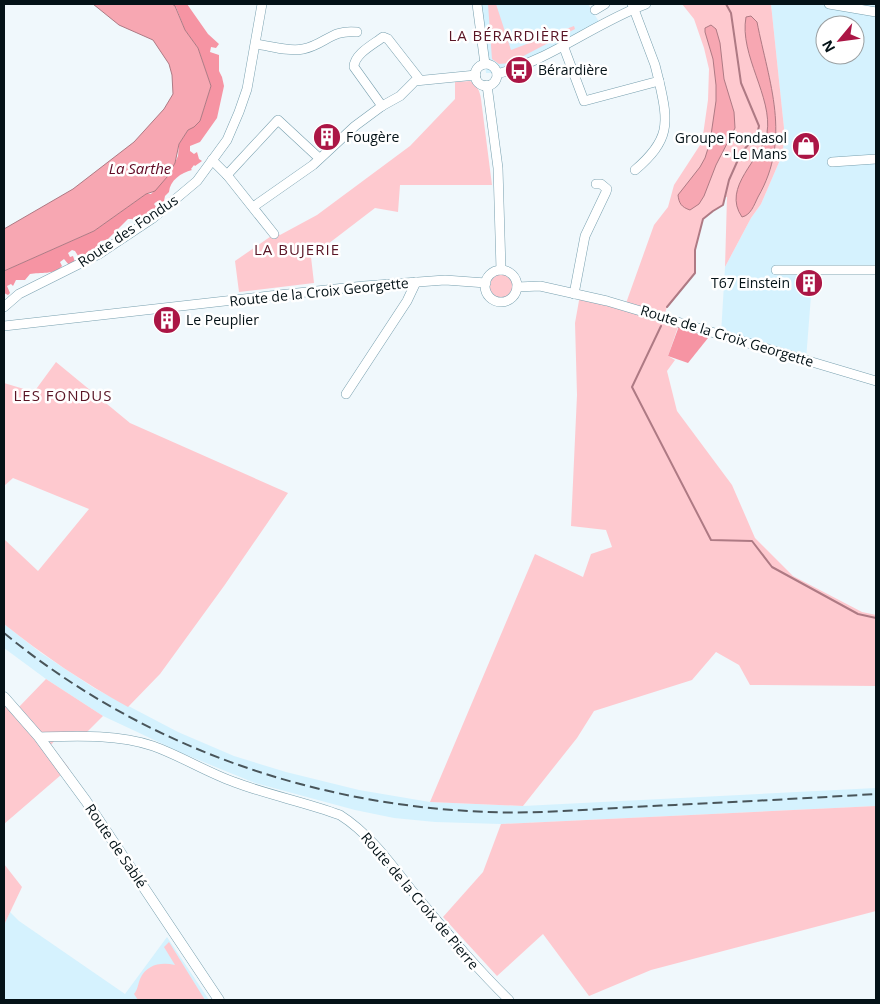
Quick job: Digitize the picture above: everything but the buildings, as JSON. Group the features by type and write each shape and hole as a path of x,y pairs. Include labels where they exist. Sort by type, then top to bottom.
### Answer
{"main road":[{"name":"Route de Sablé","path":"4,697 38,737 86,801 220,1000"}],"street":[{"name":"Route des Fondus","path":"4,307 19,294 99,254 152,218 197,182 227,140 239,112 247,89 262,4"},
{"path":"477,4 485,64"},
{"path":"595,10 605,4"},
{"path":"497,74 527,63 563,45 632,6 646,4"},
{"path":"829,4 876,12"},
{"path":"632,6 655,65 665,106 665,128 660,144 650,157 635,170"},
{"path":"256,44 290,50 303,49 345,30 358,32"},
{"path":"382,106 357,71 354,63 359,56 381,39 384,37 388,39 420,80"},
{"path":"563,45 584,101 659,81"},
{"path":"485,64 492,66 497,74 494,83 488,86 480,84 476,75 478,68 485,64"},
{"path":"253,207 296,178 355,126 382,106 400,96 411,84 420,80 476,75"},
{"path":"488,86 498,168 501,270"},
{"path":"227,175 278,120 319,158"},
{"path":"832,162 876,158"},
{"path":"212,160 227,175 274,234"},
{"path":"574,294 584,236 606,192 604,186 596,184"},
{"path":"501,270 514,277 517,287 513,297 505,302 495,301 487,294 486,283 491,274 501,270"},
{"path":"776,270 876,270"},
{"name":"Route de la Croix Georgette","path":"4,326 269,296 416,282 445,280 486,283"},
{"path":"346,394 408,301 416,282"},
{"name":"Route de la Croix Georgette","path":"517,287 540,286 607,301 876,381"},
{"name":"Route de la Croix de Pierre","path":"38,737 79,736 118,738 143,743 166,751 231,781 340,815 353,823 374,844 466,955 509,1000"}],"shaded area":[{"path":"172,4 187,4 208,34 219,44 216,48 211,47 210,52 219,55 219,71 224,86 217,118 200,142 190,146 190,151 194,154 197,152 199,159 202,161 194,165 192,170 180,175 171,184 169,192 165,196 163,206 156,202 154,204 157,208 153,212 139,220 136,216 133,218 137,224 132,219 128,219 107,240 100,241 102,245 88,251 86,256 80,259 75,251 72,250 68,253 70,257 73,256 75,262 69,265 64,259 60,262 62,266 59,269 51,272 30,274 25,280 16,280 13,286 11,284 7,286 10,293 8,295 4,293 4,271 94,231 146,194 151,194 172,169 178,156 179,144 188,130 200,121 211,86 198,48 185,30 176,7"},
{"path":"477,4 588,4 601,25 497,73 486,73"},
{"path":"488,4 496,4 511,50 574,26 575,29 510,63 499,64 492,59"},
{"path":"682,4 771,4 784,128 783,153 761,204 751,218 725,267 727,197 725,197 723,205 703,219 695,250 695,273 667,307 664,316 680,321 668,356 675,360 667,371 677,411 732,485 755,538 793,576 862,612 876,615 876,686 750,685 739,665 716,652 692,680 594,711 577,738 523,806 430,802 535,554 583,577 591,554 612,547 606,530 571,526 577,395 575,323 580,295 625,306 654,225 668,207 674,185 702,142 708,100 709,69 694,19"},
{"path":"771,4 876,4 876,270 813,270 806,360 721,334 725,267 751,218 761,204 783,153 784,128"},
{"path":"470,81 476,86 481,96 492,185 400,185 398,212 375,208 311,257 314,283 239,292 235,261 277,232 280,235 317,215 410,146 455,99 455,82"},
{"path":"501,274 510,277 513,286 510,295 501,298 492,295 489,286 492,277"},
{"path":"679,326 708,338 688,363 668,356"},
{"path":"56,362 130,423 288,493 160,674 128,707 64,668 4,624 4,539 38,571 89,509 13,478 4,486 4,383 34,392"},
{"path":"4,624 41,653 94,688 178,732 234,756 286,772 359,790 430,802 523,806 876,788 876,806 501,824 435,822 394,818 355,810 255,783 182,753 103,716 46,679 4,648"},
{"path":"46,679 103,716 78,741 55,740 51,745 69,768 4,824 4,696 18,708"},
{"path":"876,806 876,911 651,970 589,996 543,934 497,976 443,917 483,872 501,824"},
{"path":"4,864 22,887 4,925"},
{"path":"10,912 19,921 125,994 167,937 209,1000 4,1000 4,925"},
{"path":"169,942 205,1000 138,1000 134,994 140,979 150,967 160,964 175,965 164,947"}],"water":[{"name":"La Sarthe","path":"93,4 172,4 175,6 185,30 198,48 211,86 200,121 188,130 179,144 175,163 167,177 155,191 146,194 94,231 4,271 4,229 73,189 134,142 164,109 173,94 172,75 169,64 153,40 119,25"},
{"path":"751,16 757,22 772,89 776,132 774,153 768,175 752,209 742,217 737,206 736,195 739,184 764,143 768,119 747,46 746,17"},
{"path":"711,25 716,29 720,43 724,79 734,112 735,128 716,165 704,196 699,204 690,210 684,208 678,195 700,167 710,142 716,101 716,85 713,59 705,28"}],"waterway":[{"path":"667,307 695,273 695,250 703,219 723,205 729,180 741,153 757,135 759,126 741,83 731,13 726,4"},
{"path":"661,326 632,387 711,540 752,541 772,567 858,614 876,618"}],"railway":[{"path":"4,633 55,671 108,705 164,734 222,759 281,779 343,794 405,805 468,811 509,812 571,811 876,794"}],"place":[{"name":"Bérardière","path":"519,70"},
{"name":"Fougère","path":"327,137"},
{"name":"Groupe Fondasol - Le Mans","path":"806,146"},
{"name":"T67 Einstein","path":"809,283"},
{"name":"Le Peuplier","path":"167,320"}],"district":[{"name":"LA BÉRARDIÈRE","path":"509,36"},
{"name":"LA BUJERIE","path":"297,250"},
{"name":"LES FONDUS","path":"63,396"}]}
